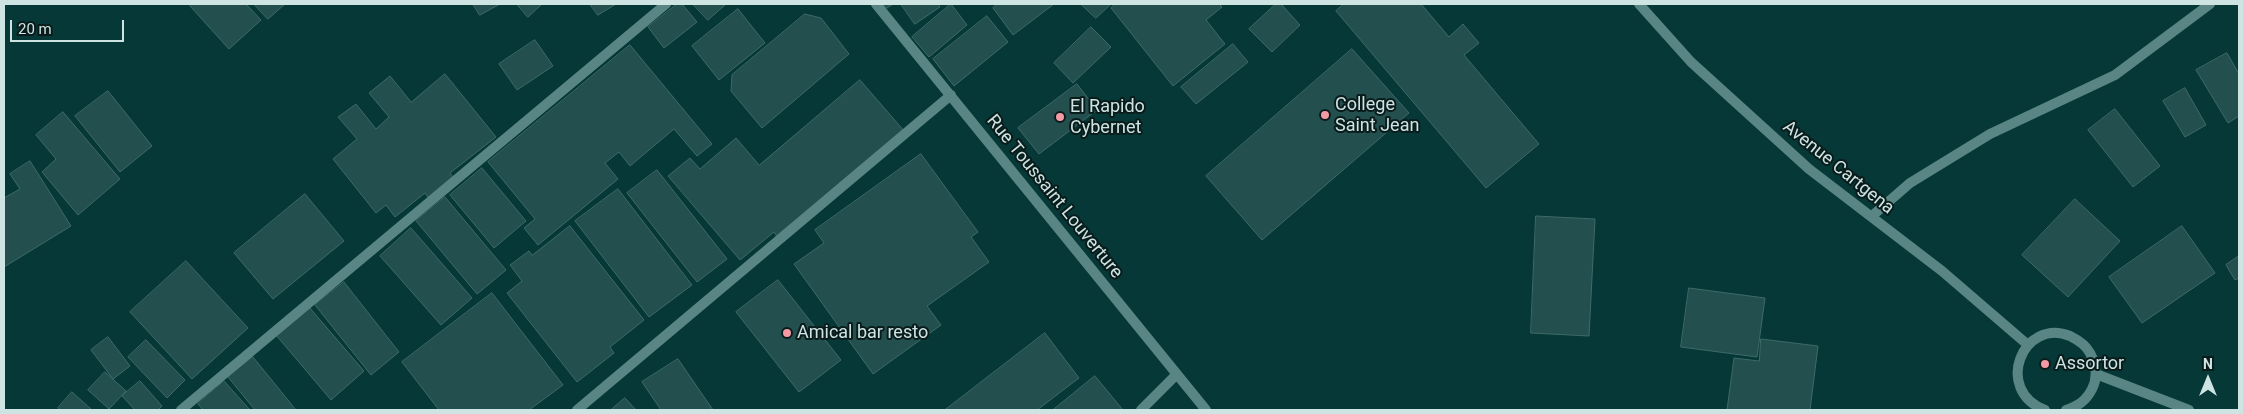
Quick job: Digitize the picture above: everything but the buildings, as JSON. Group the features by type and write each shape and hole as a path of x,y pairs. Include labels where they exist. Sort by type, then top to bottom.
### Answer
{"street":[{"path":"181,410 666,4"},
{"name":"Rue Toussaint Louverture","path":"876,4 1206,410"},
{"name":"Avenue Cartgena","path":"1639,4 1691,62 1809,169 1971,294 2028,345"},
{"path":"1872,216 1910,183 1990,134 2115,76 2210,4"},
{"path":"578,410 951,95"},
{"path":"2046,410 2036,407 2020,389 2017,366 2028,345 2039,337 2052,334 2066,335 2078,340 2088,348 2094,360 2096,374 2093,387 2086,399 2075,407 2066,410"},
{"path":"1141,410 1177,374"},
{"path":"2096,374 2189,410"}],"place":[{"name":"College Saint Jean","path":"1325,115"},
{"name":"El Rapido Cybernet","path":"1060,117"},
{"name":"Amical bar resto","path":"787,333"},
{"name":"Assortor","path":"2045,364"}]}
